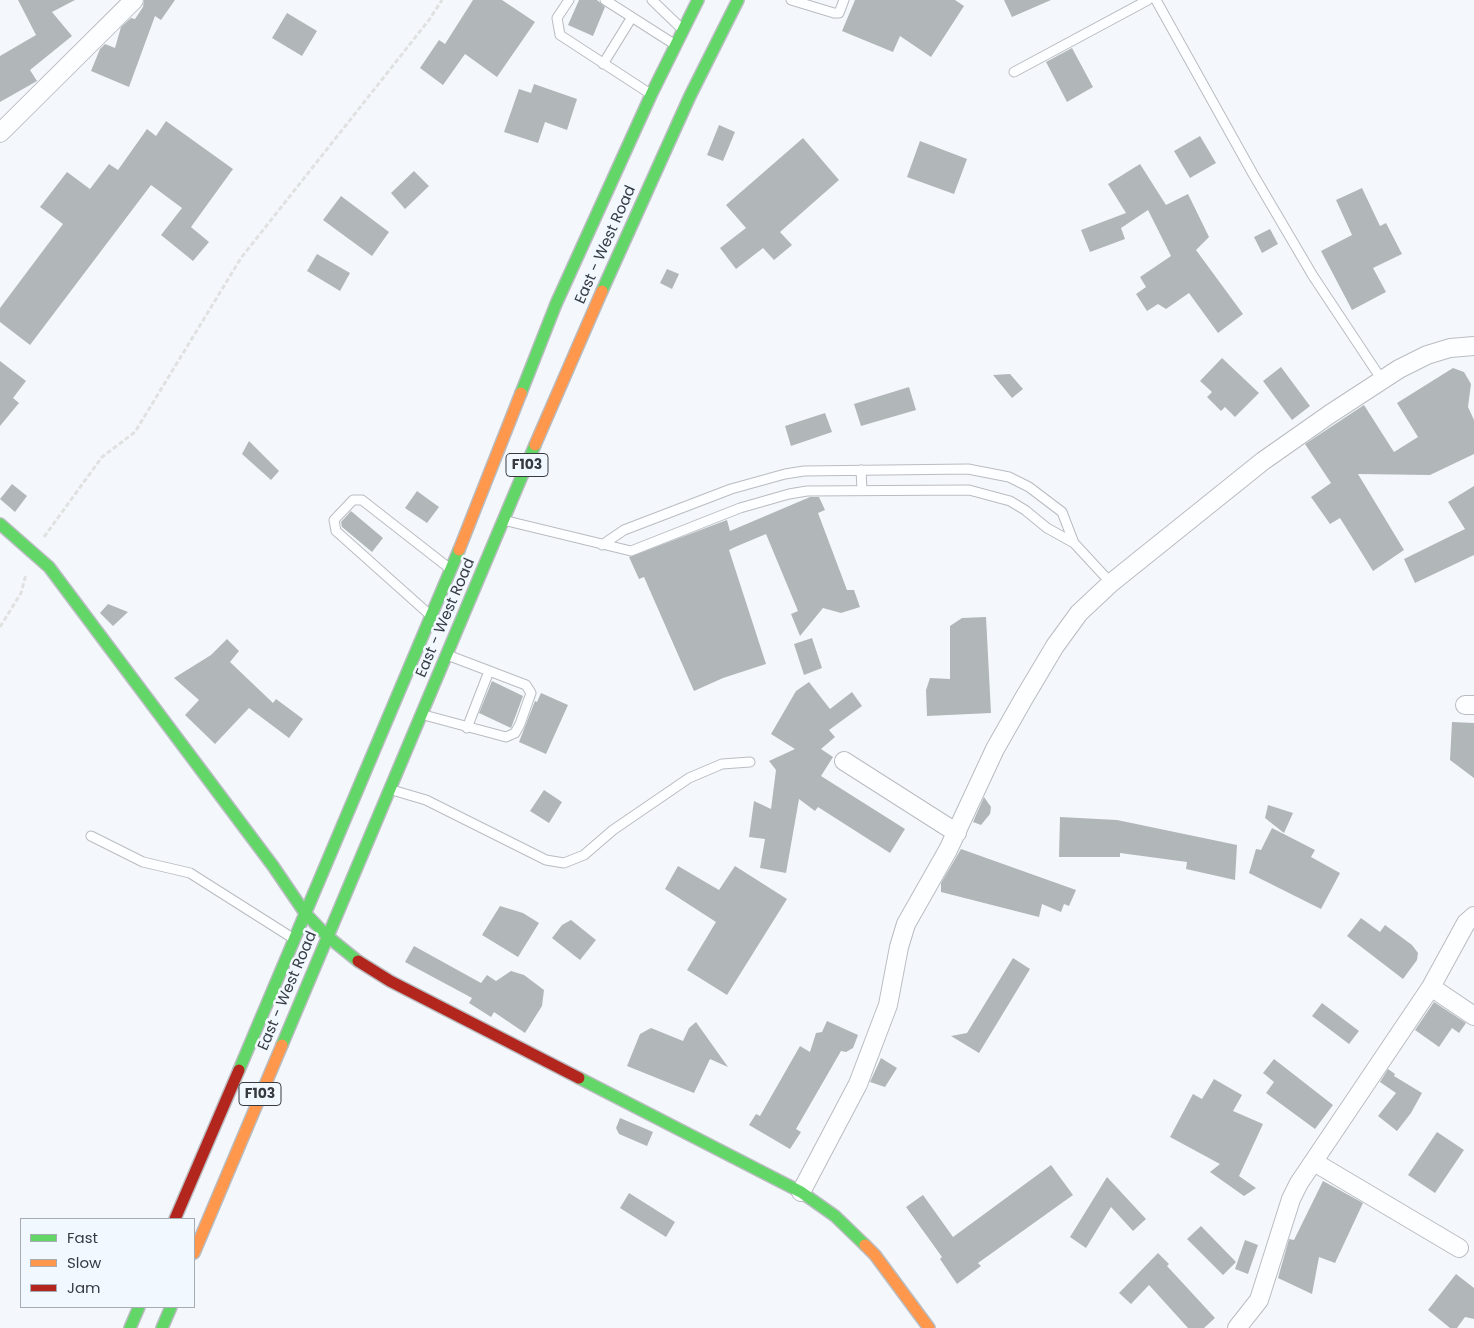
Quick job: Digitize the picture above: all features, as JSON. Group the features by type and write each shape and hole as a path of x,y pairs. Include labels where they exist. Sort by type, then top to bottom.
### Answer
{"main road":[{"name":"East - West Road","path":"175,1218 432,616 556,304 651,95 698,0"},
{"name":"East - West Road","path":"195,1251 389,789 636,213 690,96 738,0"},
{"path":"0,524 49,567 273,866 305,913 327,936 356,960 390,981 801,1192 835,1216 870,1249 893,1276 929,1328"},
{"path":"130,1328 139,1308"},
{"path":"162,1328 171,1308"}],"street":[{"path":"0,133 134,0"},
{"path":"801,1192 858,1084 888,1005 899,947 906,924 957,833 996,749 1055,646 1079,613 1110,582 1263,461 1382,380 1427,355 1450,348 1474,346"},
{"path":"844,761 957,833"},
{"path":"1237,1328 1259,1300 1291,1198 1431,987 1466,923 1474,916"},
{"path":"1431,987 1474,1016"},
{"path":"1314,1162 1459,1248"}],"lane":[{"path":"569,0 557,18 560,35 651,95"},
{"path":"605,0 676,45"},
{"path":"652,0 683,30"},
{"path":"791,0 834,13 839,12 844,0"},
{"path":"1014,72 1148,0"},
{"path":"1156,0 1313,276 1382,380"},
{"path":"603,64 632,17"},
{"path":"602,545 624,530 740,487 804,471 968,469 1009,477 1029,487 1062,512 1074,543"},
{"path":"861,470 862,490"},
{"path":"504,520 631,551 740,508 789,494 807,491 969,490 988,493 1010,501 1047,528 1074,543 1110,582"},
{"path":"432,616 336,531 334,520 353,500 362,500 451,569"},
{"path":"421,715 467,728 511,736 522,718 531,693 526,685 446,655"},
{"path":"467,728 489,671"},
{"path":"389,789 426,800 546,860 564,863 584,854 613,830 689,778 722,764 750,762"},
{"path":"92,836 143,862 190,873 294,939"}],"path":[{"path":"0,627 21,593 33,553 102,457 135,432 241,258 429,20 442,0"}],"building":[{"path":"18,0 75,0 52,12 72,36 30,70 37,81 0,102 0,56 36,35"},
{"path":"144,0 175,0 161,20 155,16 129,87 91,71 100,49 105,44 115,48 121,27 131,18 135,19 143,7"},
{"path":"473,0 502,0 535,22 497,77 465,54 443,85 420,68 439,40 445,44"},
{"path":"579,0 597,0 605,7 593,36 568,25"},
{"path":"855,0 955,0 964,6 931,57 900,36 893,52 842,31"},
{"path":"1004,0 1051,0 1012,17"},
{"path":"287,13 317,31 302,56 272,38"},
{"path":"1072,48 1093,87 1067,102 1046,62"},
{"path":"534,84 577,99 567,130 545,122 538,143 504,132 519,89 531,93"},
{"path":"166,121 233,169 191,227 209,242 193,261 161,235 182,208 151,185 30,345 0,322 0,308 63,224 40,207 67,172 90,189 109,164 118,170 147,129 156,136"},
{"path":"719,125 735,132 723,161 707,155"},
{"path":"1200,136 1216,163 1190,178 1174,151"},
{"path":"803,138 839,180 780,232 792,245 774,260 763,248 736,269 720,248 746,228 726,205"},
{"path":"920,141 967,159 954,194 907,177"},
{"path":"1140,164 1166,205 1188,194 1209,237 1196,250 1243,314 1218,333 1189,293 1166,309 1158,304 1147,311 1136,294 1146,287 1140,277 1171,256 1148,210 1121,228 1125,239 1090,252 1081,230 1126,213 1108,184"},
{"path":"414,171 429,186 405,209 391,193"},
{"path":"1362,188 1380,226 1386,223 1402,254 1373,268 1386,292 1352,310 1321,251 1352,235 1336,200"},
{"path":"341,196 389,232 372,256 323,220"},
{"path":"1270,229 1278,244 1262,253 1254,237"},
{"path":"317,254 350,273 340,291 307,271"},
{"path":"667,269 679,274 672,289 660,283"},
{"path":"1222,358 1259,393 1235,417 1225,407 1221,411 1207,397 1212,392 1200,381"},
{"path":"0,361 26,381 13,398 19,403 0,426"},
{"path":"1281,367 1310,406 1292,420 1263,381"},
{"path":"1453,368 1464,372 1471,384 1468,407 1474,420 1474,454 1430,475 1358,474 1404,550 1373,571 1340,518 1330,524 1311,497 1331,483 1305,444 1364,405 1394,452 1418,437 1397,403"},
{"path":"1010,374 1023,389 1012,398 993,375"},
{"path":"909,387 916,410 861,426 854,404"},
{"path":"825,413 832,432 791,446 785,426"},
{"path":"249,441 279,471 271,480 242,454"},
{"path":"12,484 27,496 15,512 0,499"},
{"path":"1474,486 1474,555 1415,583 1404,559 1465,529 1448,502"},
{"path":"417,491 439,507 427,523 405,508"},
{"path":"810,497 819,497 825,510 818,513 847,590 854,590 860,607 841,613 823,608 800,636 791,614 798,611 766,534 729,550 766,664 723,678 694,691 644,577 639,579 629,557 727,520 730,531"},
{"path":"351,511 383,538 372,552 342,527 341,522"},
{"path":"108,604 128,612 113,626 100,613"},
{"path":"986,617 991,713 927,716 926,690 930,678 950,679 950,626 962,618"},
{"path":"812,638 822,668 804,675 794,644"},
{"path":"227,639 239,651 230,662 273,703 276,699 303,719 289,738 249,708 215,744 185,715 199,700 174,678 211,655"},
{"path":"492,681 523,696 511,728 479,713"},
{"path":"809,682 830,709 852,692 862,706 829,730 835,737 821,749 833,757 821,776 905,829 890,853 818,807 815,811 799,799 786,873 760,868 765,839 749,837 754,801 771,809 776,770 769,761 795,749 771,734 796,691"},
{"path":"541,693 568,705 546,754 519,742 535,701 537,702"},
{"path":"1452,722 1474,723 1474,778 1450,760"},
{"path":"544,790 562,802 549,823 530,811"},
{"path":"984,797 991,807 990,814 981,825 973,822"},
{"path":"1268,805 1293,813 1284,833 1265,818"},
{"path":"1060,817 1117,820 1237,845 1235,880 1186,869 1187,862 1120,853 1120,857 1059,857"},
{"path":"1272,828 1315,850 1311,857 1340,873 1321,909 1249,873 1256,849 1261,850"},
{"path":"961,849 1076,890 1069,906 1064,904 1061,912 1042,904 1039,917 941,892 941,883"},
{"path":"678,866 719,890 735,866 787,899 727,995 687,970 716,922 665,889"},
{"path":"500,906 523,913 539,923 518,957 482,935"},
{"path":"1361,918 1380,932 1385,925 1412,945 1418,953 1417,960 1403,979 1347,936"},
{"path":"571,920 596,940 580,960 552,938 562,925"},
{"path":"414,946 481,983 487,975 496,981 511,971 524,975 544,990 542,1006 525,1033 494,1012 491,1017 469,1003 472,998 405,962"},
{"path":"1013,958 1030,969 979,1053 951,1036 967,1033"},
{"path":"1434,1002 1466,1023 1459,1033 1452,1028 1439,1047 1415,1030"},
{"path":"1322,1003 1359,1031 1349,1044 1312,1016"},
{"path":"827,1021 858,1035 853,1048 846,1052 841,1051 796,1129 801,1132 790,1149 749,1125 756,1114 760,1116 800,1046 810,1052 816,1033 822,1032"},
{"path":"696,1022 728,1067 710,1059 694,1093 627,1066 640,1034 651,1028 683,1041 689,1028"},
{"path":"881,1058 897,1068 885,1087 870,1082"},
{"path":"1274,1059 1333,1105 1315,1129 1266,1093 1274,1082 1263,1073"},
{"path":"1388,1069 1395,1074 1394,1076 1422,1093 1411,1113 1397,1131 1378,1116 1396,1093 1380,1082"},
{"path":"1214,1079 1242,1095 1233,1111 1263,1124 1239,1176 1256,1188 1244,1196 1210,1172 1220,1164 1170,1137 1193,1094 1202,1099"},
{"path":"620,1118 653,1132 647,1146 619,1134 616,1128"},
{"path":"1437,1132 1464,1150 1435,1193 1408,1175"},
{"path":"1051,1165 1073,1195 978,1263 981,1266 957,1284 940,1259 942,1257 906,1207 923,1195 953,1237"},
{"path":"1107,1177 1146,1219 1133,1231 1111,1207 1086,1248 1070,1237"},
{"path":"1323,1181 1363,1203 1335,1263 1319,1257 1312,1294 1278,1278 1289,1239 1294,1240"},
{"path":"629,1193 675,1222 666,1237 620,1208"},
{"path":"1201,1226 1236,1262 1223,1275 1187,1239"},
{"path":"1245,1240 1258,1245 1248,1274 1235,1269"},
{"path":"1158,1253 1169,1264 1167,1266 1215,1318 1204,1328 1188,1328 1149,1285 1131,1304 1119,1293"},
{"path":"1456,1274 1474,1288 1474,1319 1465,1317 1457,1328 1450,1328 1428,1310"}],"traffic: fast":[{"path":"521,393 556,304 651,95 698,0"},
{"path":"602,291 690,96 738,0"},
{"path":"282,1045 535,445"},
{"path":"0,524 49,567 273,866 305,913 327,936 358,961"},
{"path":"239,1070 459,550"},
{"path":"579,1078 801,1192 835,1216 865,1245"},
{"path":"130,1328 139,1308"},
{"path":"162,1328 171,1308"}],"traffic: slow":[{"path":"535,445 602,291"},
{"path":"459,550 521,393"},
{"path":"195,1251 282,1045"},
{"path":"865,1245 875,1255 929,1328"}],"traffic: jam":[{"path":"358,961 390,981 579,1078"},
{"path":"175,1218 239,1070"}]}
